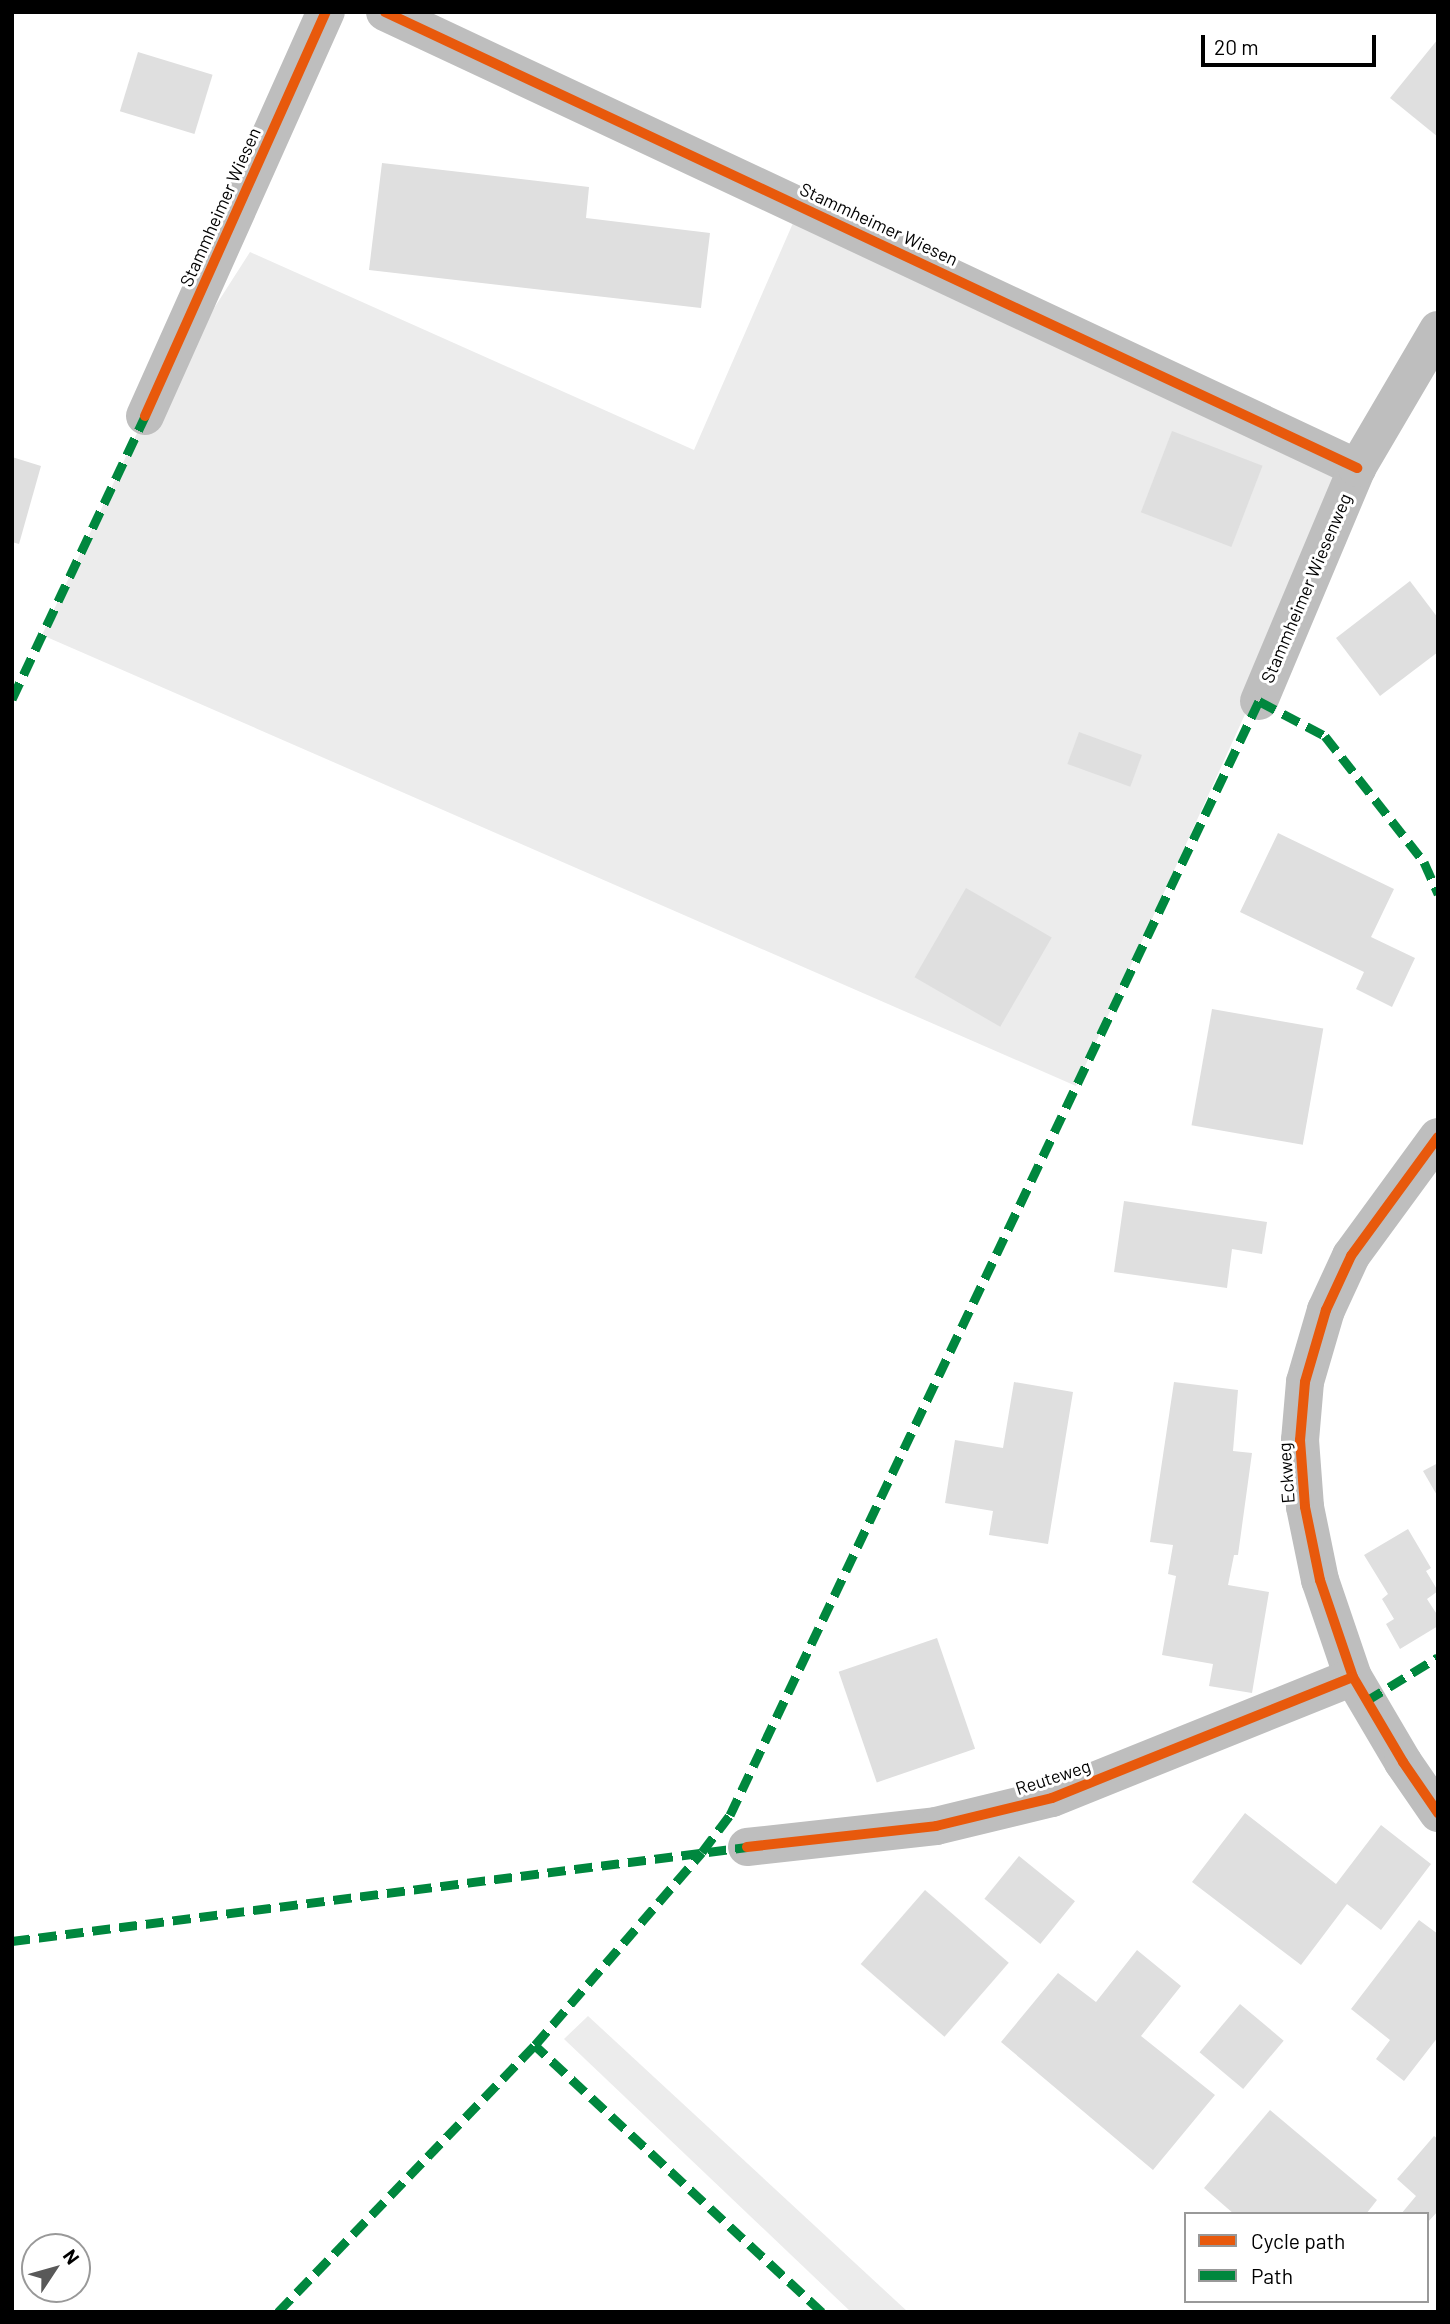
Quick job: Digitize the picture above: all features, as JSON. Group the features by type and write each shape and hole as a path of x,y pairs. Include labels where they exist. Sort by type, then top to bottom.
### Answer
{"street":[{"name":"Stammheimer Wiesen","path":"145,416 326,12"},
{"name":"Stammheimer Wiesen","path":"385,12 1357,468"},
{"name":"Stammheimer Wiesenweg","path":"1259,701 1357,468 1438,330"},
{"name":"Eckweg","path":"1438,1137 1352,1256 1326,1310 1305,1382 1300,1440 1305,1507 1320,1580 1353,1676 1403,1762 1438,1813"},
{"name":"Reuteweg","path":"747,1847 936,1826 1052,1798 1353,1676"}],"shaded area":[{"path":"800,207 1357,468 1076,1086 42,635 145,416 250,252 694,450"},
{"path":"588,2016 908,2312 851,2312 564,2039"}],"building":[{"path":"1438,39 1438,137 1390,98"},
{"path":"138,52 213,75 194,134 120,111"},
{"path":"382,163 589,187 586,218 710,233 701,308 369,270"},
{"path":"1172,431 1263,466 1231,547 1141,512"},
{"path":"12,457 41,466 19,544 12,542"},
{"path":"1410,581 1438,618 1438,652 1380,696 1336,638"},
{"path":"1079,732 1142,755 1130,787 1067,764"},
{"path":"1278,833 1394,889 1371,937 1415,958 1392,1007 1356,989 1364,972 1240,912"},
{"path":"966,888 1052,938 1000,1027 914,977"},
{"path":"1212,1009 1323,1029 1303,1145 1192,1125"},
{"path":"1124,1201 1267,1222 1262,1254 1232,1249 1227,1288 1114,1272"},
{"path":"1014,1382 1073,1392 1048,1544 989,1535 993,1511 945,1503 955,1440 1003,1448"},
{"path":"1174,1382 1238,1390 1233,1451 1252,1453 1238,1555 1234,1555 1228,1585 1269,1592 1252,1693 1209,1686 1213,1664 1162,1655 1176,1576 1168,1574 1173,1545 1150,1542"},
{"path":"1438,1463 1438,1497 1423,1471"},
{"path":"1408,1529 1431,1568 1426,1571 1438,1591 1427,1599 1438,1616 1438,1626 1400,1649 1386,1624 1394,1619 1382,1599 1388,1594 1364,1555"},
{"path":"937,1638 975,1749 877,1782 839,1672"},
{"path":"1245,1813 1336,1884 1381,1825 1431,1864 1381,1930 1347,1904 1301,1965 1192,1882"},
{"path":"1019,1856 1075,1901 1040,1944 984,1899"},
{"path":"925,1890 1009,1963 944,2037 861,1964"},
{"path":"1419,1920 1438,1934 1438,2037 1404,2081 1376,2059 1390,2040 1351,2009"},
{"path":"1137,1950 1181,1986 1141,2036 1215,2095 1153,2170 1001,2042 1058,1973 1096,2002"},
{"path":"1240,2004 1284,2041 1243,2089 1200,2052"},
{"path":"1270,2110 1377,2200 1368,2212 1232,2212 1204,2188"},
{"path":"1434,2136 1438,2139 1438,2211 1429,2221 1429,2212 1403,2212 1416,2196 1397,2179"}],"marked path":[{"path":"12,699 145,416"},
{"path":"822,2312 535,2045 702,1852 730,1815 1259,701 1325,736 1424,862 1438,894"},
{"path":"1366,1701 1438,1657"},
{"path":"12,1941 747,1847"},
{"path":"278,2312 535,2045"}],"cycle path":[{"path":"145,416 326,12"},
{"path":"385,12 1357,468"},
{"path":"1438,1137 1351,1256 1326,1310 1305,1382 1300,1440 1305,1507 1320,1580 1353,1677 1403,1762 1438,1813"},
{"path":"747,1847 936,1826 1052,1798 1353,1677"}]}
